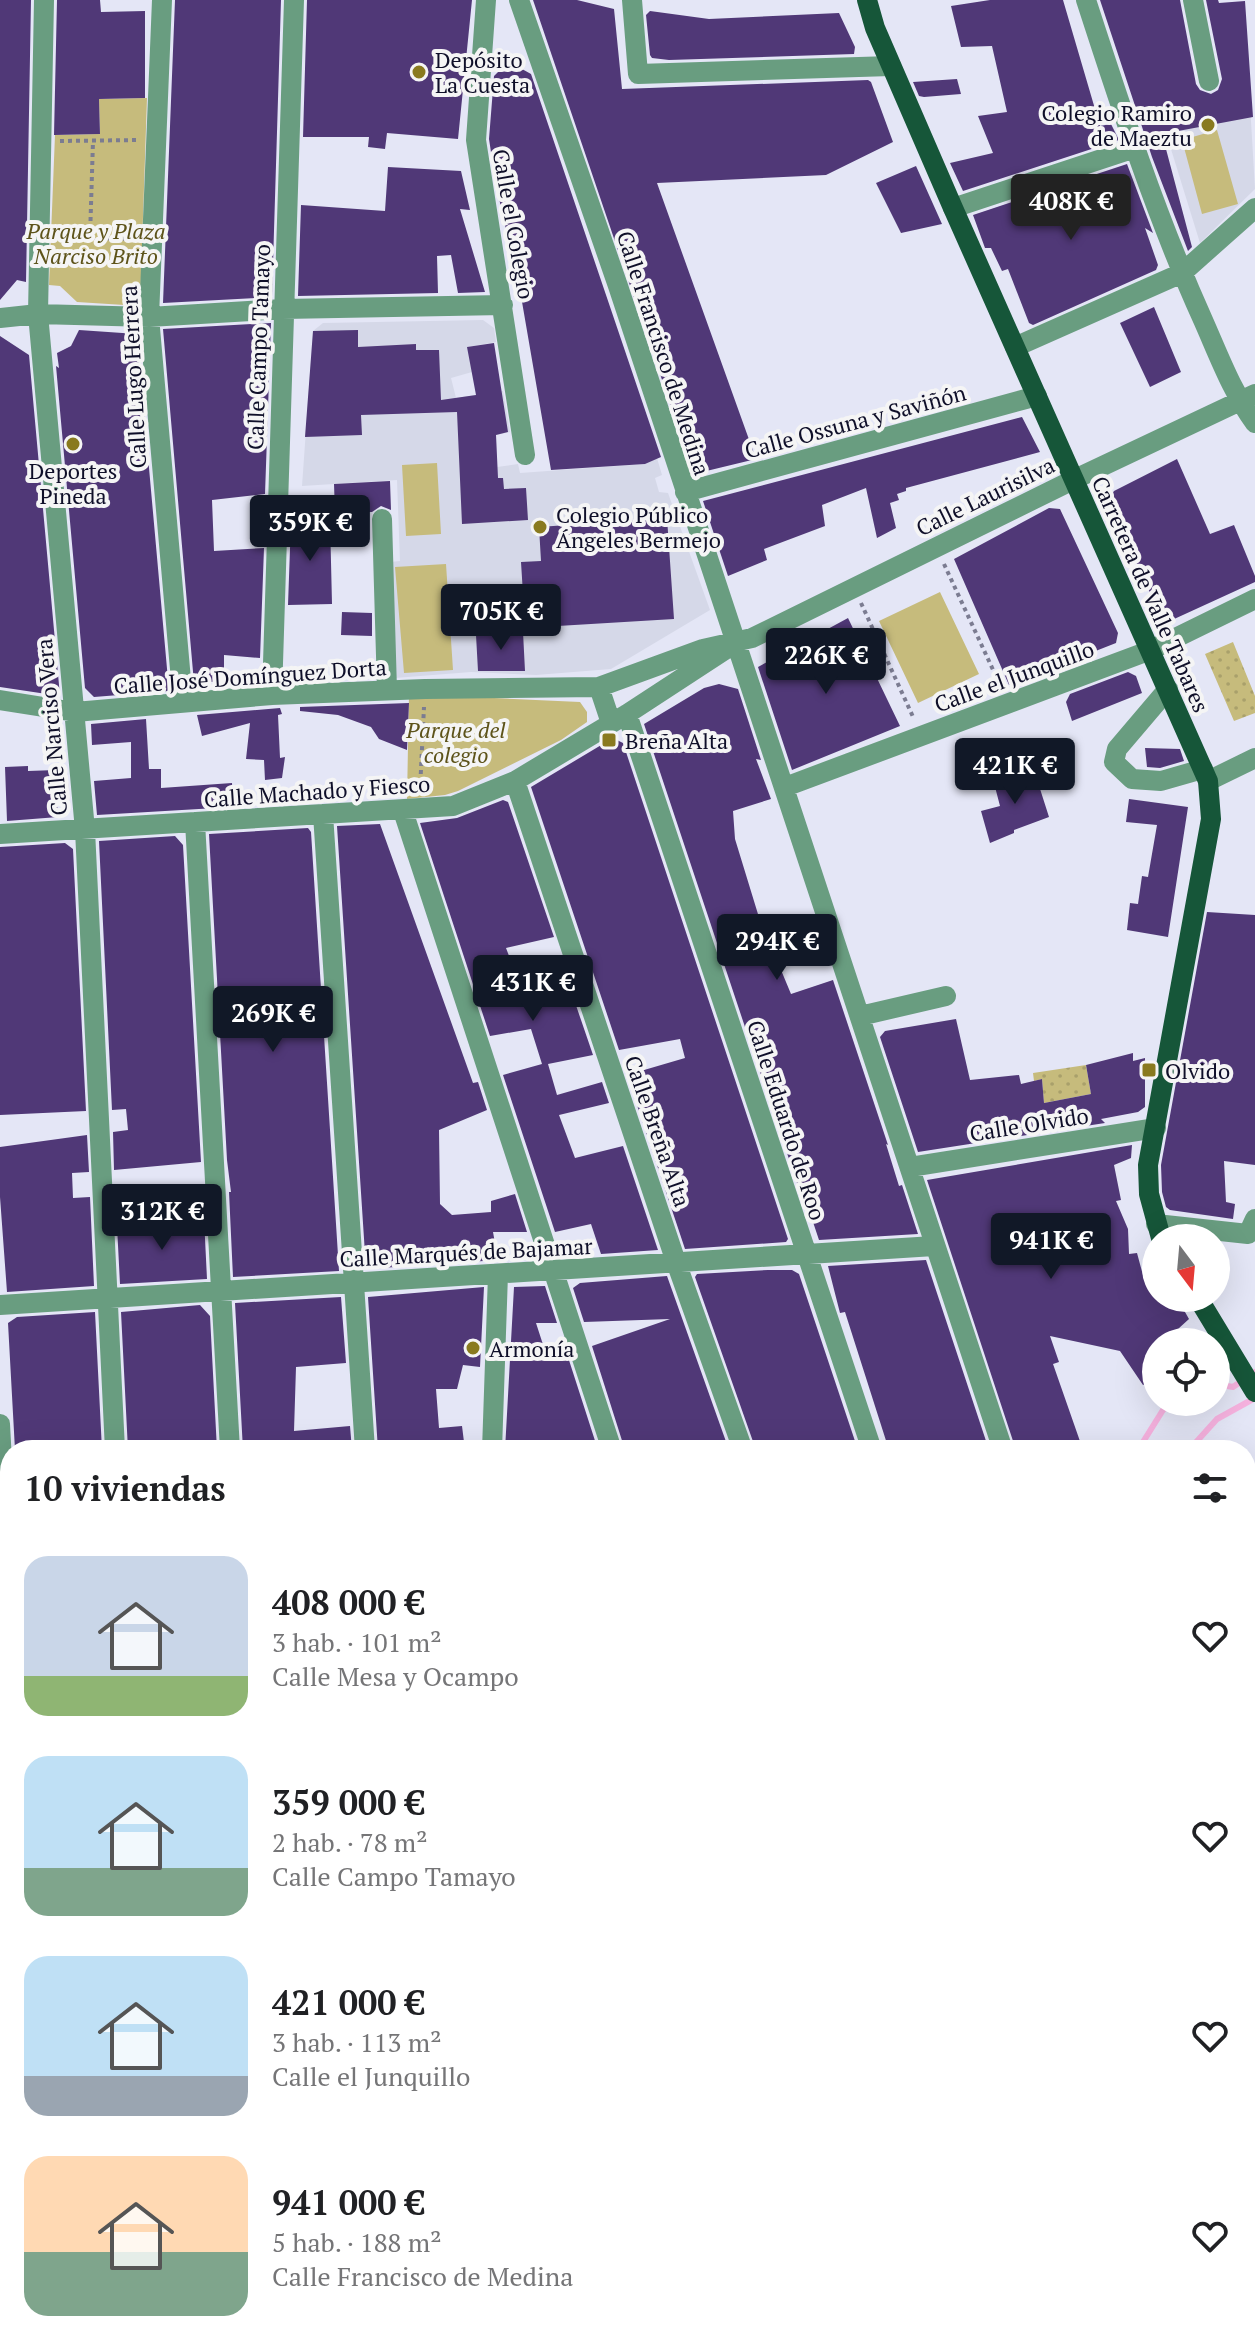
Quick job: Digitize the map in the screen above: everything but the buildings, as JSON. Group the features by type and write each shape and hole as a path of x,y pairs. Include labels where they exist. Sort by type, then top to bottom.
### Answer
{"main road":[{"name":"Carretera de Valle Tabares","path":"867,0 891,66 953,208 1206,775 1211,819 1148,1165 1149,1194 1156,1224"},
{"path":"1206,1312 1255,1392"}],"street":[{"name":"Calle Narciso Vera","path":"44,0 38,314 85,830 114,1440"},
{"name":"Calle Lugo Herrera","path":"162,0 149,317 183,703"},
{"name":"Calle Campo Tamayo","path":"272,695 294,0"},
{"name":"Calle el Colegio","path":"486,0 476,140 525,455"},
{"name":"Calle Francisco de Medina","path":"519,0 737,642 1000,1440"},
{"path":"632,0 638,74 891,66"},
{"path":"1086,0 1135,148 1182,273 1247,398 1255,423"},
{"path":"1193,0 1209,81"},
{"path":"953,208 1135,148"},
{"path":"1015,347 1182,273 1255,208"},
{"path":"0,318 38,314 149,317 283,309 503,305"},
{"name":"Calle Ossuna y Saviñón","path":"685,492 1037,396"},
{"name":"Calle Laurisilva","path":"737,642 752,638 1247,398"},
{"path":"382,519 387,690"},
{"name":"Calle el Junquillo","path":"785,787 1151,650 1255,599"},
{"name":"Calle José Domínguez Dorta","path":"0,700 75,712 272,695 599,687 703,649 737,642"},
{"name":"Calle Machado y Fiesco","path":"0,834 453,806 515,781 619,719 737,642"},
{"name":"Calle Eduardo de Roo","path":"599,687 619,719 869,1440"},
{"path":"1168,689 1117,749 1114,762 1132,779 1161,781 1206,775 1255,758"},
{"name":"Calle Breña Alta","path":"515,781 676,1262 739,1440"},
{"path":"411,810 553,1271 609,1440"},
{"path":"323,814 364,1440"},
{"path":"195,822 229,1440"},
{"path":"860,1016 946,996"},
{"name":"Calle Olvido","path":"910,1167 1156,1128"},
{"path":"1230,1233 1248,1234 1255,1219"},
{"name":"Calle Marqués de Bajamar","path":"0,1305 934,1246"},
{"path":"492,1440 498,1274"}],"path":[{"path":"41,142 146,140"},
{"path":"90,237 93,141"},
{"path":"39,236 153,240"},
{"path":"936,547 1009,703"},
{"path":"854,588 922,735"},
{"path":"411,810 425,689"}],"shaded area":[{"name":"Colegio Ramiro de Maeztu","path":"1249,87 1255,189 1200,243 1166,133 1197,95"},
{"name":"Colegio Público Ángeles Bermejo","path":"483,320 494,328 496,342 468,347 472,372 451,378 456,398 503,391 510,432 496,435 497,467 518,464 520,473 645,464 657,458 662,475 655,478 659,492 668,493 710,610 611,669 536,675 471,672 395,678 390,562 400,561 397,480 302,486 313,331 323,323"}],"green space":[{"name":"Parque y Plaza Narciso Brito","path":"147,98 140,306 77,302 60,286 49,285 55,135 100,134 99,99"},
{"path":"1217,130 1238,204 1202,214 1182,140"},
{"path":"437,463 441,534 406,536 402,465"},
{"path":"446,564 453,670 404,673 395,567"},
{"path":"940,592 979,674 918,703 879,621"},
{"path":"539,593 541,624 515,626 512,595"},
{"path":"1233,642 1255,696 1255,713 1234,721 1205,654"},
{"name":"Parque del colegio","path":"409,694 580,702 587,712 587,722 561,740 458,791 407,799"},
{"path":"1086,1065 1091,1094 1044,1103 1042,1079 1034,1081 1033,1073"}],"waterway":[{"path":"1230,1386 1255,1372"},
{"path":"1198,1440 1217,1419 1255,1398"},
{"path":"1144,1440 1159,1416"}],"place":[{"name":"Depósito La Cuesta","path":"419,72"},
{"name":"Colegio Ramiro de Maeztu","path":"1208,125"},
{"name":"Deportes Pineda","path":"73,444"},
{"name":"Colegio Público Ángeles Bermejo","path":"540,527"},
{"name":"Breña Alta","path":"609,740"},
{"name":"Olvido","path":"1149,1070"},
{"name":"Armonía","path":"473,1348"}]}
